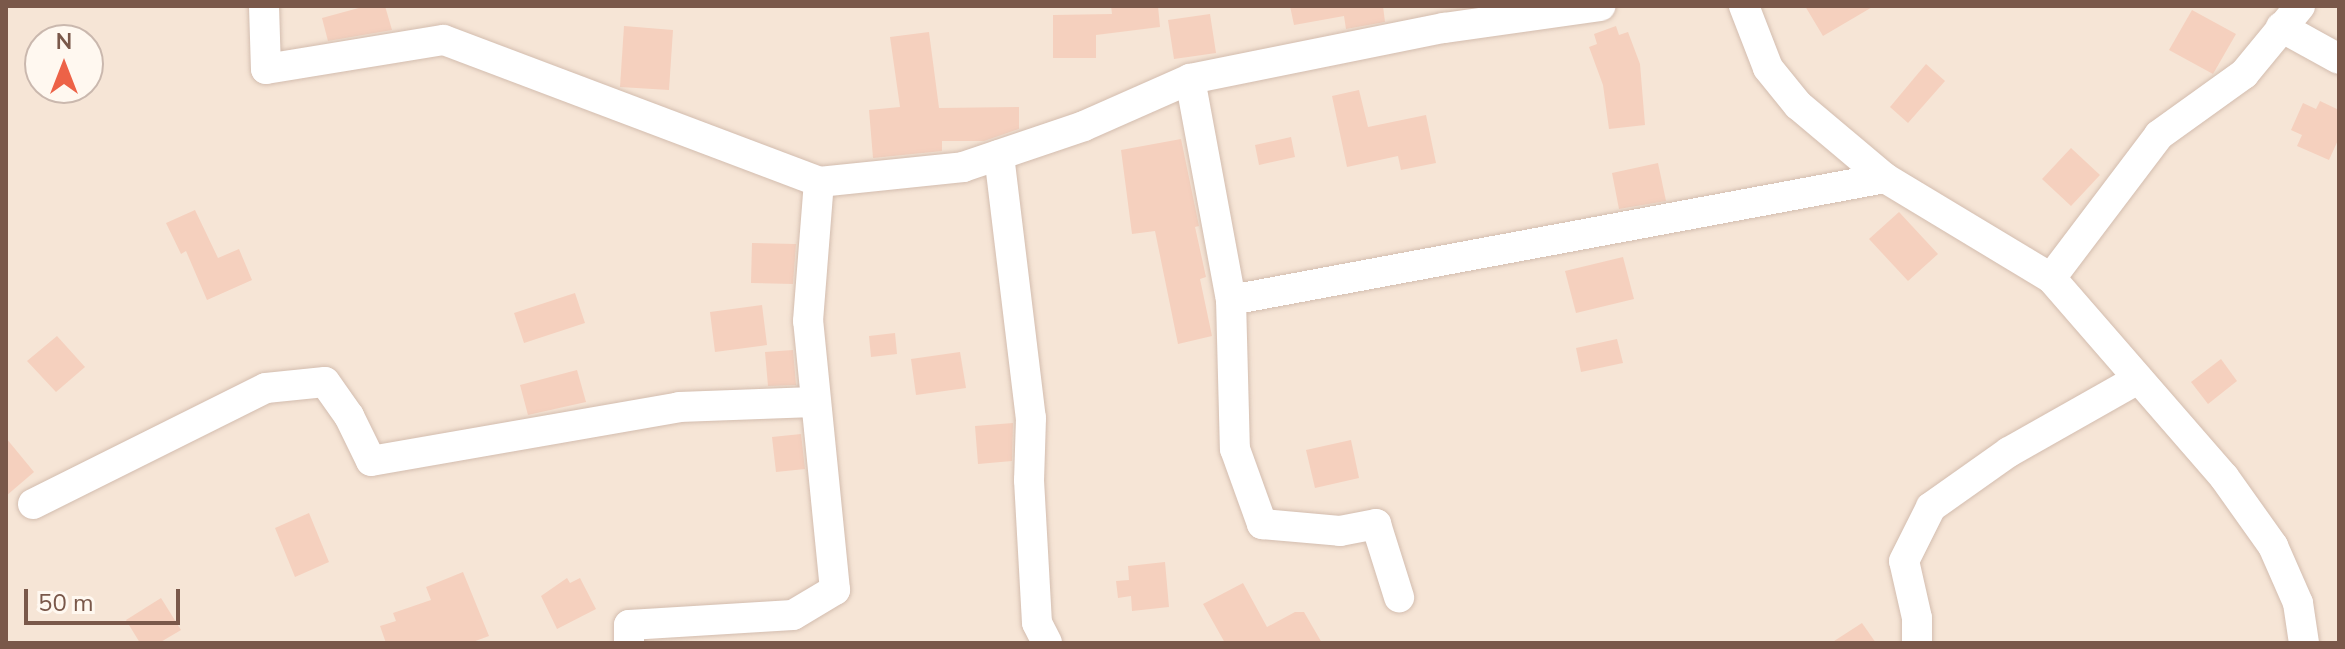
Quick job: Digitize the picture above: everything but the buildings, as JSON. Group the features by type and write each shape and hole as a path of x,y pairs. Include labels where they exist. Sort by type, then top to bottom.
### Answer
{"street":[{"path":"264,6 266,69 444,40 819,182 963,167 1084,126 1190,79 1444,28 1600,6"},
{"path":"1744,6 1768,68 1798,105 1885,178 2051,278 2224,477 2273,546 2298,603 2304,643"},
{"path":"2051,278 2159,135 2244,74 2290,17 2339,59"},
{"path":"1190,79 1231,300 1235,449 1262,524 1340,531 1376,524 1399,597"},
{"path":"999,155 1031,418 1029,480 1037,623 1047,643"},
{"path":"1231,300 1885,178"},
{"path":"629,643 629,625 793,615 835,590 808,321 819,182"},
{"path":"1917,643 1917,618 1904,561 1931,507 2009,452 2138,379"},
{"path":"33,504 266,388 325,382 349,416 371,461 679,407 814,402"}],"shaded area":[{"path":"6,6 2339,6 2339,643 6,643"}]}
